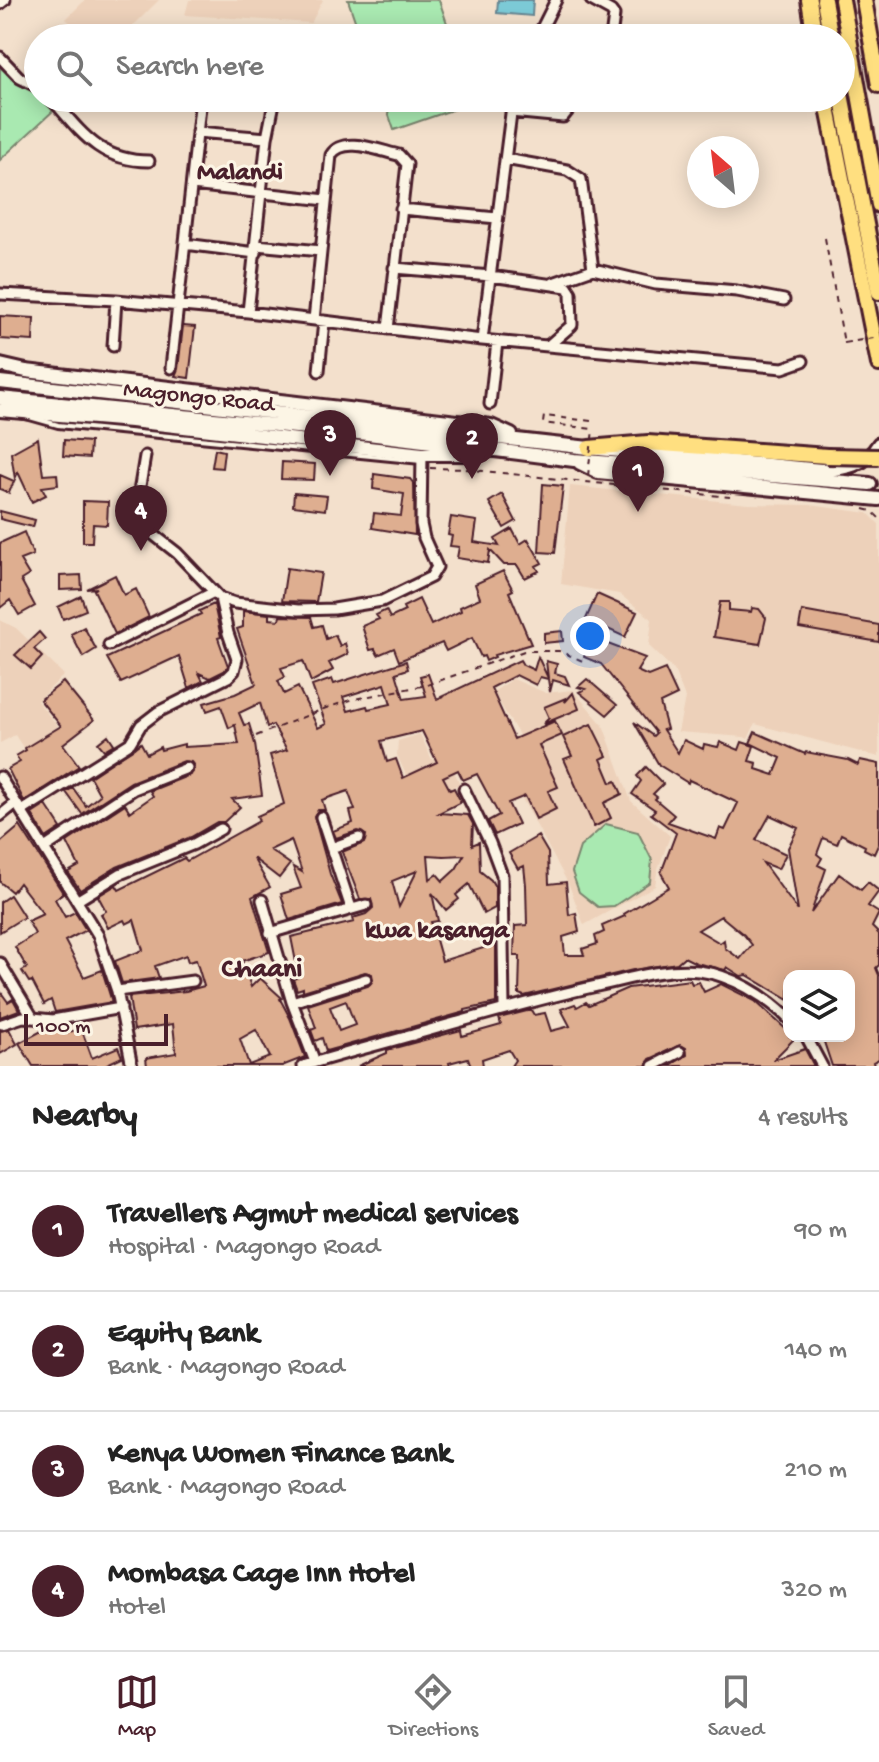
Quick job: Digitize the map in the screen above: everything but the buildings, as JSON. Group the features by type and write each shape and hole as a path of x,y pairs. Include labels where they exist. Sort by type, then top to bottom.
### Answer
{"highway":[{"path":"809,0 813,24"},
{"path":"824,0 828,24"},
{"path":"842,0 846,24"},
{"path":"864,0 879,85"},
{"path":"855,72 879,205"},
{"path":"829,112 879,364"},
{"path":"844,112 879,292"},
{"path":"589,448 648,443 879,457"}],"main road":[{"path":"0,365 26,371 491,426 522,440"},
{"path":"0,382 589,448 821,470 843,469 864,460 879,444"},
{"name":"Magongo Road","path":"0,398 368,434 574,460 870,484"},
{"path":"0,411 421,457 492,451"},
{"path":"574,460 598,472 879,499"}],"street":[{"path":"0,4 5,0"},
{"path":"544,24 556,0"},
{"path":"591,0 614,15 613,24"},
{"path":"0,57 24,80"},
{"path":"63,112 90,142 116,158 149,161"},
{"path":"171,368 199,112"},
{"path":"248,312 272,112"},
{"path":"482,340 511,112 563,117 567,112"},
{"path":"197,132 267,138"},
{"path":"319,371 321,251 331,155 337,147 347,145 403,157 407,164 388,329"},
{"path":"505,159 567,170 581,179 593,269"},
{"path":"192,185 326,200"},
{"path":"401,209 497,218"},
{"path":"185,244 321,251"},
{"path":"394,268 553,283 570,290 570,328 548,346"},
{"path":"553,283 593,269 666,286 737,291 784,300"},
{"path":"0,294 116,300 248,312 497,342 783,368 803,361"},
{"path":"113,346 116,300"},
{"path":"490,404 497,342"},
{"path":"145,456 135,506 137,521 177,553 217,595 235,603 320,611 382,601 431,577 437,567 421,524 421,457"},
{"path":"109,645 217,595"},
{"path":"0,816 130,743 141,725 158,712 232,674 237,659 217,595"},
{"path":"46,847 134,789 187,768"},
{"path":"0,777 98,935 117,991 132,1066"},
{"path":"464,789 502,875 504,1007"},
{"path":"321,817 351,908"},
{"path":"78,900 120,874 194,844 221,829"},
{"path":"331,848 359,838"},
{"path":"262,900 292,1002 315,1062"},
{"path":"270,933 366,905"},
{"path":"0,963 33,1018"},
{"path":"303,1066 504,1007 649,975 697,970 710,973 758,993 783,1013"},
{"path":"292,1002 366,979"},
{"path":"117,991 193,981"},
{"path":"2,1024 19,1018 53,1020 121,1008"},
{"path":"809,1042 822,1066"},
{"path":"653,1066 680,1052"}],"path":[{"path":"825,238 844,343 879,337"},
{"path":"588,476 593,429 543,423 544,416 591,421"},
{"path":"864,509 872,511 879,518"},
{"path":"256,736 354,699 427,685 524,651 559,651 585,662"}],"shaded area":[{"path":"85,0 159,0 135,24 71,24 66,19"},
{"path":"189,0 323,0 311,23 185,15"},
{"path":"570,486 748,504 810,505 868,513 879,524 879,757 755,724 748,739 678,732 685,698 674,670 649,646 652,619 619,594 561,584"},
{"path":"0,620 16,628 64,675 37,701 58,726 24,749 15,735 0,743"},
{"path":"513,679 546,693 573,690 603,725 631,801 670,836 655,886 584,925 569,885 520,795 528,750 493,692"},
{"path":"420,734 432,760 447,757 460,784 418,802 397,755 398,741"}],"green space":[{"path":"348,0 439,0 447,24 356,24"},
{"path":"0,56 24,81 24,112 52,112 0,160"},
{"path":"388,112 446,112 394,130"},
{"path":"606,824 638,832 652,860 650,882 614,906 598,907 579,892 572,872 580,847"}],"water":[{"path":"498,0 533,0 532,16 497,13"}],"place":[{"name":"Kenya Women Finance Bank","path":"330,476"},
{"name":"Equity Bank","path":"472,479"},
{"name":"Travellers Agmut medical services","path":"638,512"},
{"name":"Mombasa Cage Inn Hotel","path":"141,551"}],"district":[{"name":"Malandi","path":"240,170"},
{"name":"kwa kasanga","path":"437,928"},
{"name":"Chaani","path":"262,966"}]}
